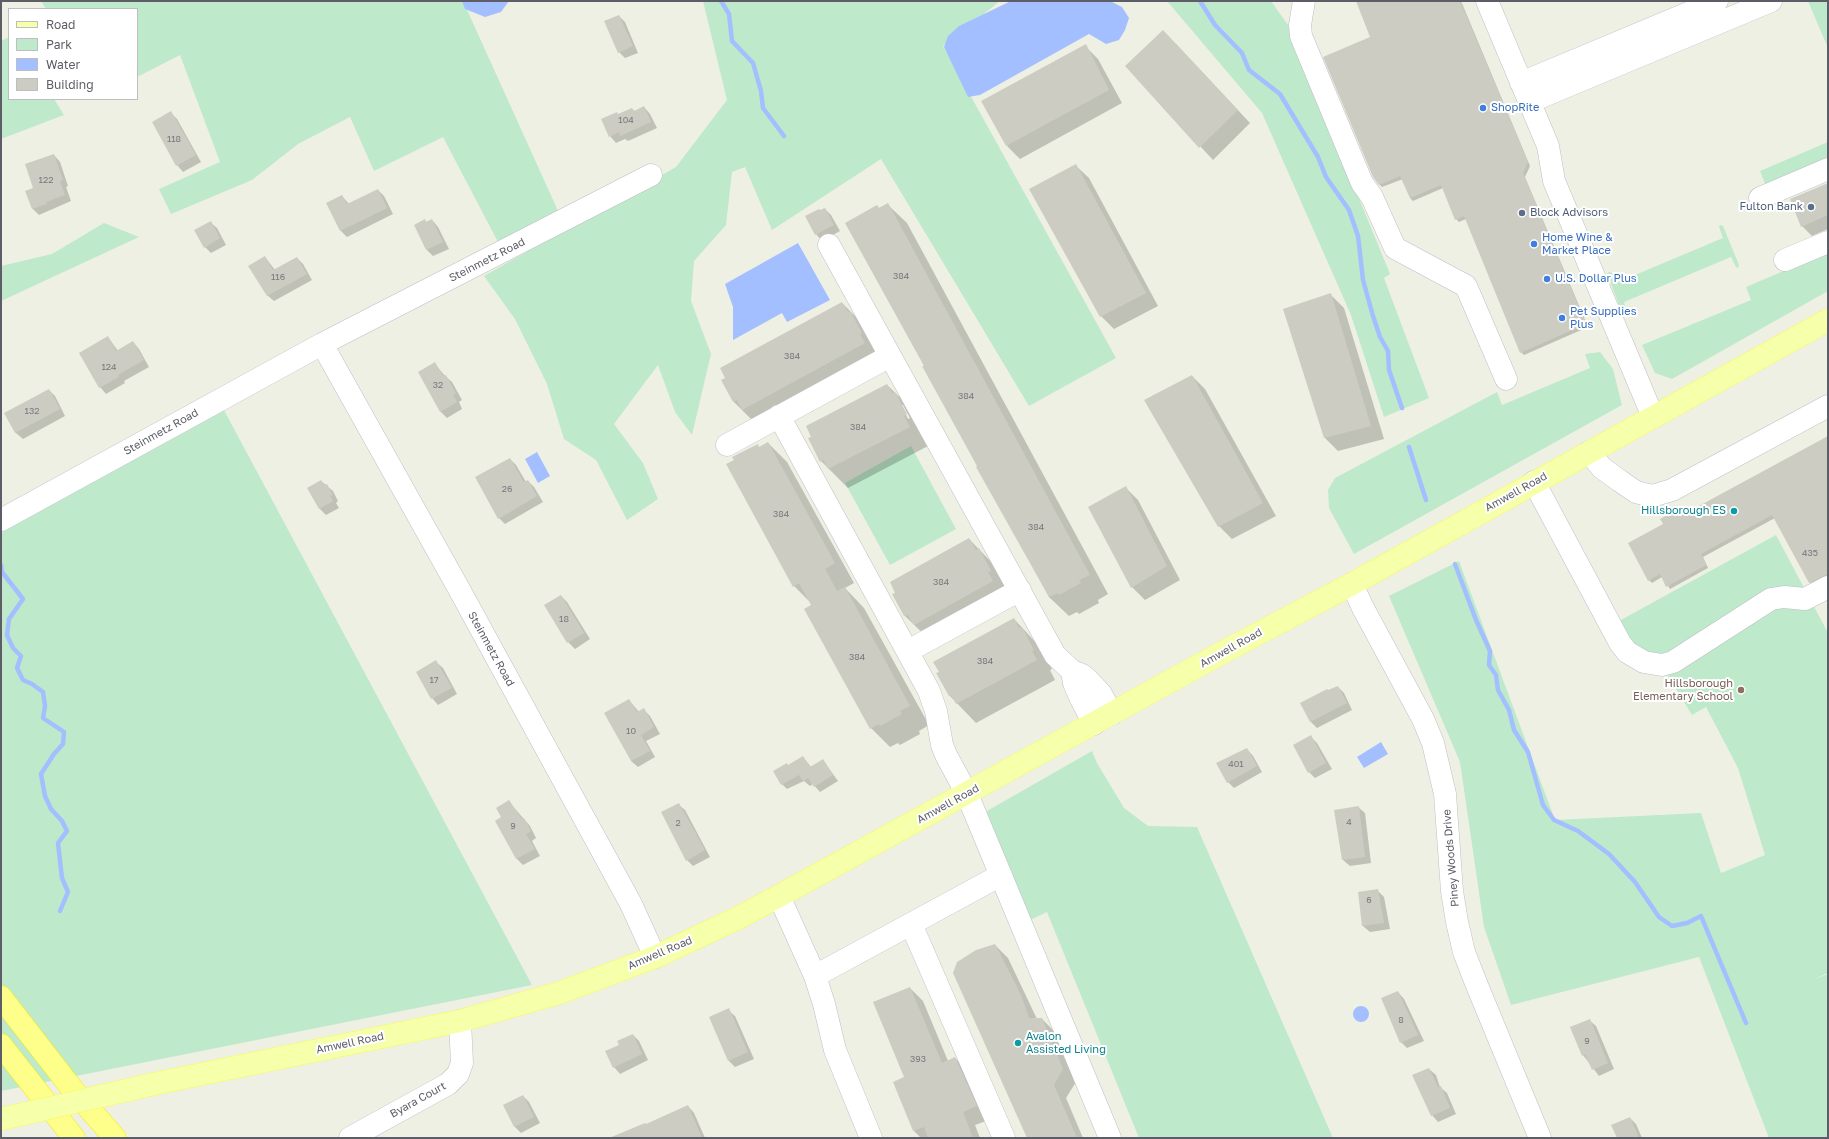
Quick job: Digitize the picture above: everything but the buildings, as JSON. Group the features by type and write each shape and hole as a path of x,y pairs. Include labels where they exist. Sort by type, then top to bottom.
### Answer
{"highway":[{"path":"1,997 73,1090 115,1138"},
{"path":"1,1045 74,1138"}],"main road":[{"name":"Amwell Road","path":"1,1119 158,1083 460,1021 559,993 655,957 738,918 967,794 1352,584 1828,320"}],"street":[{"path":"1304,1 1300,25 1301,36 1362,183 1372,197 1395,248 1466,286 1506,379"},
{"path":"1487,1 1548,146 1554,181 1653,417"},
{"path":"1525,92 1717,1"},
{"path":"1525,92 1771,1"},
{"path":"1760,198 1828,169"},
{"name":"Steinmetz Road","path":"1,520 322,344 651,175"},
{"path":"1785,260 1828,242"},
{"path":"829,244 1055,655 1072,671 1074,683 1081,699 1103,719"},
{"name":"Steinmetz Road","path":"322,344 459,589 631,904 655,957"},
{"path":"727,445 890,356"},
{"path":"1589,452 1602,468 1620,481 1636,492 1652,496 1672,490 1828,406"},
{"path":"779,416 929,691 936,711 942,745 967,794 1110,1138"},
{"path":"1534,482 1620,643 1627,652 1644,662 1662,665 1672,662 1771,599 1784,597 1804,599 1828,588"},
{"name":"Piney Woods Drive","path":"1352,584 1363,608 1423,719 1433,743 1445,794 1452,891 1464,952 1540,1138"},
{"path":"908,651 1020,590"},
{"path":"815,976 1001,875"},
{"path":"779,896 815,976 824,1004 835,1050 871,1138"},
{"path":"911,924 1004,1138"},
{"name":"Byara Court","path":"350,1138 448,1084 458,1074 462,1063 460,1021"}],"green space":[{"path":"41,1 463,1 559,213 498,242 443,137 374,171 350,117 298,144 252,180 171,214 159,189 220,162 180,55 138,76 138,8 45,8"},
{"path":"703,1 1000,1 943,46 1116,358 1029,406 881,159 772,230 745,167 732,172 726,225 694,261 691,301 711,354 692,435 675,412 658,365 614,424 643,463 658,499 627,520 596,460 564,439 547,384 515,319 484,276 676,167 727,100"},
{"path":"1167,1 1271,1 1288,25 1390,274 1384,278 1429,398 1384,417 1351,315 1262,113"},
{"path":"1808,1 1828,1 1828,48"},
{"path":"8,38 8,100 55,100 64,115 1,139 1,41"},
{"path":"1828,142 1828,160 1766,186 1760,171"},
{"path":"104,223 139,237 1,301 1,266 52,254"},
{"path":"1720,225 1723,226 1739,265 1738,268 1731,257 1624,302 1627,313 1622,313 1607,273 1612,273 1616,283 1723,238 1719,227"},
{"path":"1828,252 1828,291 1672,379 1655,373 1642,345 1751,300 1746,287"},
{"path":"1600,352 1613,369 1622,405 1354,554 1329,508 1328,490 1335,478 1497,392 1502,405 1590,368 1585,354"},
{"path":"218,399 532,985 1,1091 1,520"},
{"path":"911,446 956,529 890,565 845,483"},
{"path":"1776,535 1828,633 1828,973 1812,980 1828,974 1828,1138 1769,1138 1699,957 1511,1005 1484,927 1460,762 1389,596 1459,561 1555,820 1701,813 1721,873 1765,855 1738,768 1706,707 1692,715 1667,674 1634,648 1619,621"},
{"path":"1092,751 1097,763 1124,808 1148,826 1197,827 1333,1138 1139,1138 1047,912 1030,920 988,820 987,811"}],"water":[{"path":"462,1 509,1 501,12 485,17 465,9"},
{"path":"1011,1 1110,1 1122,7 1129,18 1125,30 1119,40 1106,44 1089,34 980,95 968,97 944,47 948,36 959,26"},
{"path":"798,243 830,300 787,322 782,313 733,340 733,307 725,284"},
{"path":"537,452 550,476 538,483 525,459"},
{"path":"1381,742 1388,754 1364,768 1357,757"},
{"path":"1358,1006 1364,1006 1369,1011 1367,1020 1364,1022 1358,1022 1353,1017 1353,1011"}],"waterway":[{"path":"721,1 729,14 732,41 753,63 761,91 763,108 784,136"},
{"path":"1200,1 1215,25 1242,53 1249,70 1280,94 1318,157 1326,177 1349,210 1358,236 1363,280 1380,337 1388,351 1389,370 1402,408"},
{"path":"1409,447 1426,500"},
{"path":"1455,564 1476,620 1490,651 1489,665 1496,675 1498,690 1509,710 1514,730 1528,752 1543,805 1554,820 1578,831 1609,854 1635,882 1659,917 1672,926 1687,923 1701,916 1746,1023"},
{"path":"1,565 2,572 23,599 9,619 7,635 13,648 21,656 17,668 23,680 32,684 43,692 45,706 43,718 64,732 63,744 54,754 41,774 45,796 51,809 62,821 67,831 58,843 62,878 68,892 60,911"}],"place":[{"name":"ShopRite","path":"1483,108"},
{"name":"Fulton Bank","path":"1811,207"},
{"name":"Block Advisors","path":"1522,213"},
{"name":"Home Wine & Market Place","path":"1534,244"},
{"name":"U.S. Dollar Plus","path":"1547,279"},
{"name":"Pet Supplies Plus","path":"1562,318"},
{"name":"Hillsborough ES","path":"1734,511"},
{"name":"Hillsborough Elementary School","path":"1741,690"},
{"name":"Avalon Assisted Living","path":"1018,1043"}]}
